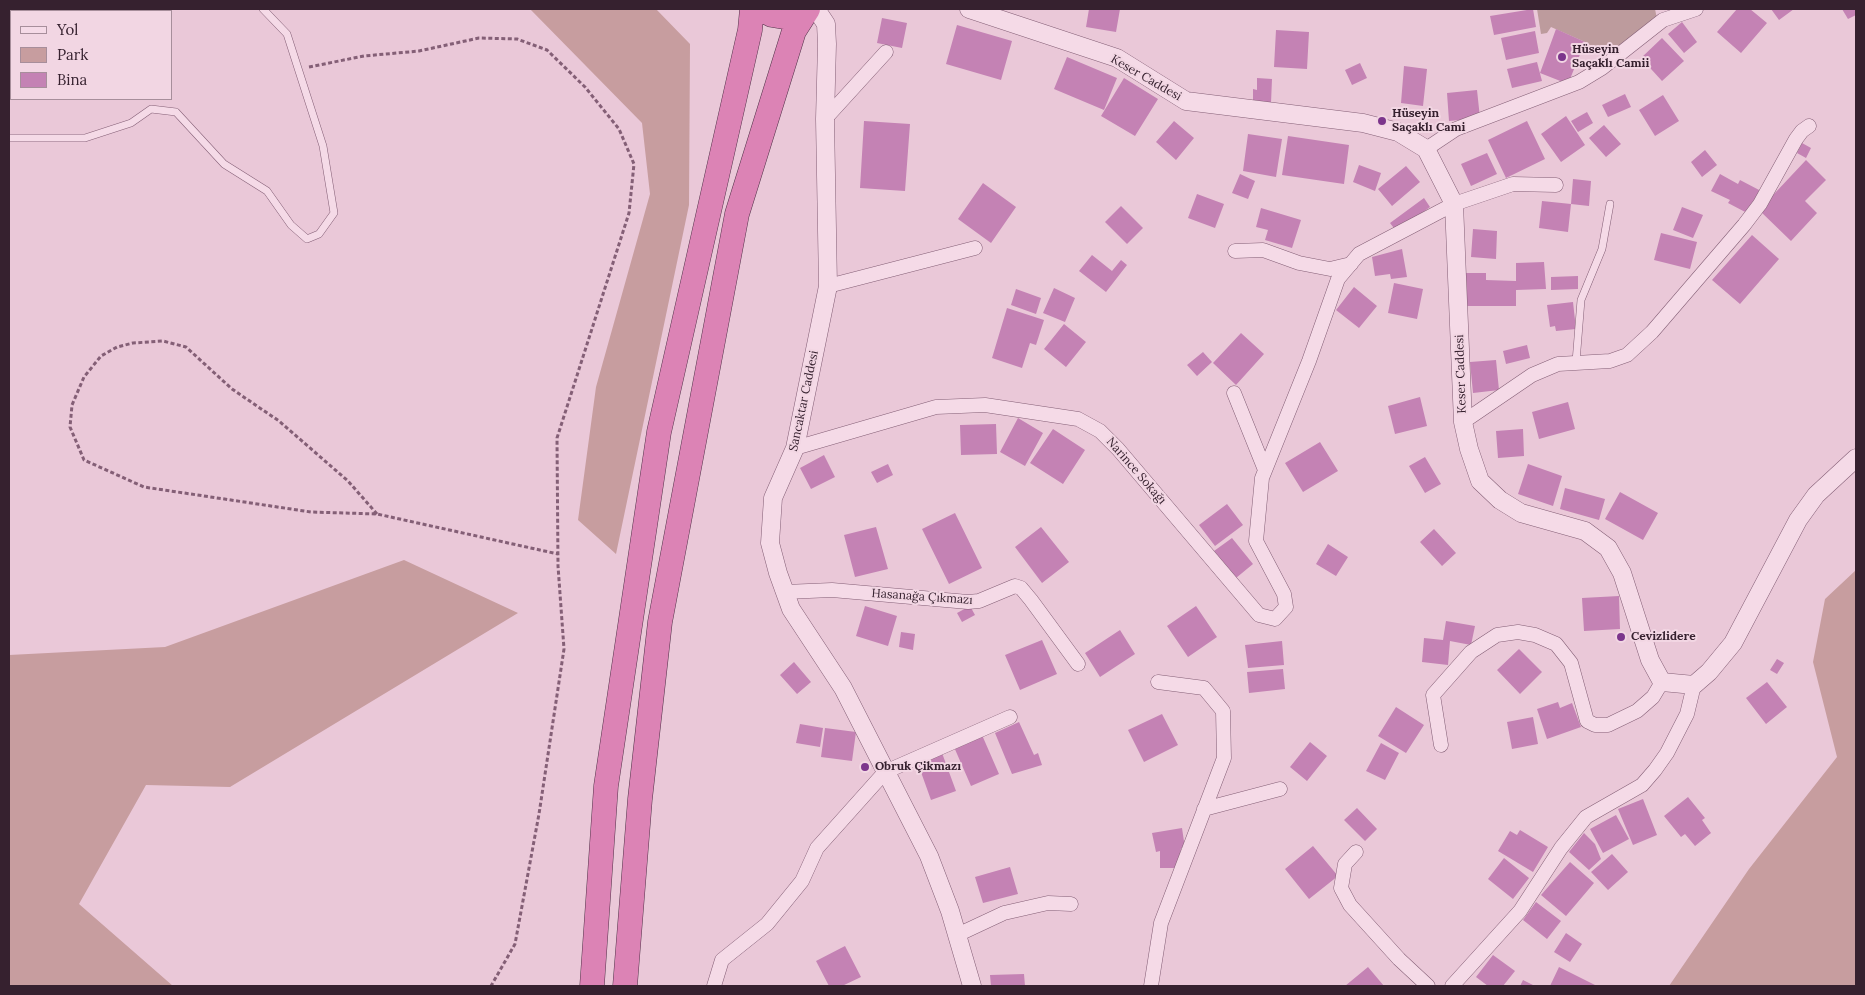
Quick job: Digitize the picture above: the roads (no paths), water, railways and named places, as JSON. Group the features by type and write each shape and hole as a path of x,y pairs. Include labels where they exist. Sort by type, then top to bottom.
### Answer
{"highway":[{"path":"592,986 606,786 659,432 750,30 752,9"},
{"path":"760,9 772,15 784,17 810,9"},
{"path":"625,986 640,799 662,612 738,214 794,31 810,9"}],"street":[{"name":"Sancaktar Caddesi","path":"810,9 826,24 825,119 828,286 795,448 773,498 770,543 792,609 843,688 928,856 957,935 972,986"},
{"name":"Keser Caddesi","path":"969,9 1116,58 1186,101 1363,123 1398,132 1426,149 1454,204 1463,422 1469,449 1480,481 1500,500 1521,513 1584,531 1608,548 1622,573 1650,660 1662,682"},
{"path":"1426,149 1456,129 1579,82 1602,68 1663,20 1696,9"},
{"path":"825,119 886,52"},
{"path":"1463,422 1532,375 1558,364 1618,359 1627,355 1652,332 1744,225 1760,204 1796,139 1802,130 1809,126"},
{"name":"Narince Sokağı","path":"795,448 936,407 985,405 1078,419 1100,431 1118,448 1259,615 1275,620 1286,607 1284,594 1256,541 1262,478 1309,361 1338,279 1359,254 1454,204 1513,184 1556,185"},
{"path":"828,286 975,248"},
{"path":"1235,251 1263,250 1299,263 1330,269 1351,264"},
{"path":"1234,393 1265,470"},
{"path":"1452,986 1520,911 1561,848 1586,817 1642,785 1655,770 1667,753 1687,714 1694,685 1709,672 1733,643 1783,545 1811,501 1841,470 1856,458"},
{"name":"Hasanağa Çıkmazı","path":"785,592 832,590 968,602 979,601 1015,586 1021,588 1031,600 1078,664"},
{"path":"1441,745 1434,695 1471,652 1497,635 1518,632 1535,635 1556,644 1571,663 1587,721 1595,725 1608,725 1638,711 1653,697 1662,682 1694,685"},
{"path":"1151,986 1161,923 1224,758 1223,711 1204,688 1158,682"},
{"path":"714,986 722,960 767,924 802,881 817,848 885,772 1010,717"},
{"path":"1204,809 1280,789"},
{"path":"1356,852 1346,864 1341,888 1350,905 1399,959 1428,986"},
{"path":"957,935 1004,913 1048,903 1071,904"}],"lane":[{"path":"9,138 85,138 131,123 151,108 176,112 224,164 267,191 290,225 307,239 319,234 334,213 323,146 287,34 263,9"},
{"path":"1576,362 1581,300 1602,248 1610,204"}],"place":[{"name":"Hüseyin Saçaklı Camii","path":"1562,57"},
{"name":"Hüseyin Saçaklı Cami","path":"1382,121"},
{"name":"Cevizlidere","path":"1621,637"},
{"name":"Obruk Çikmazı","path":"865,767"}]}
